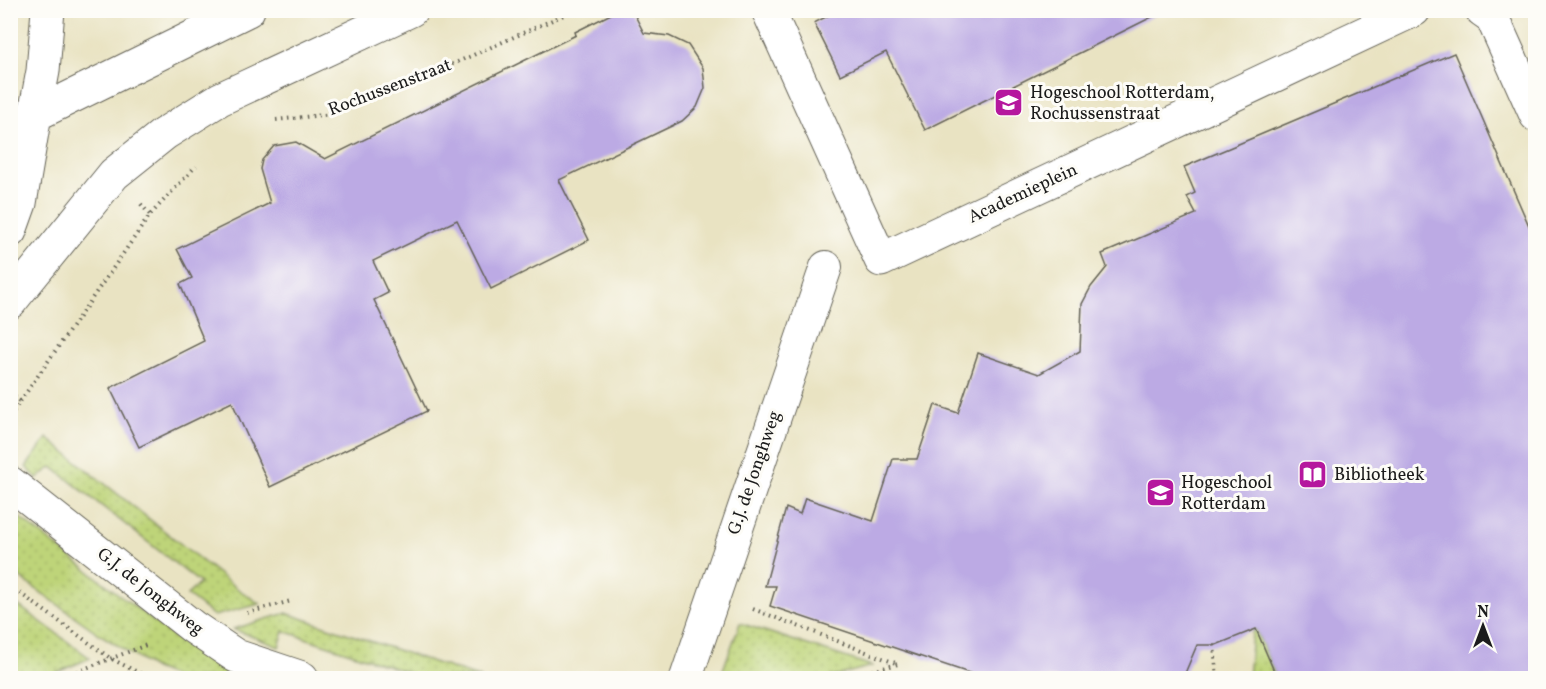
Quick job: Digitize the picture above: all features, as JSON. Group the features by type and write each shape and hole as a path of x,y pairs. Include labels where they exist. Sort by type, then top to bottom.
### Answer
{"street":[{"path":"10,231 20,203 23,120 43,71 48,10"},
{"path":"23,120 248,10"},
{"path":"10,302 114,174 164,134 220,99 411,10"},
{"name":"Academieplein","path":"768,10 881,260 1414,10"},
{"path":"1482,10 1491,17 1536,115"},
{"name":"G.J. de Jonghweg","path":"686,678 826,267"},
{"name":"G.J. de Jonghweg","path":"10,483 193,627 228,651 236,656 302,678"}],"path":[{"name":"Rochussenstraat","path":"265,122 332,114 410,83 574,10"},
{"path":"10,416 150,215 203,160"},
{"path":"10,392 21,402"},
{"path":"10,586 110,658 149,678"},
{"path":"713,594 898,664 846,678"},
{"path":"1214,645 1217,678"}],"green space":[{"path":"47,438 235,587 260,604 214,616 187,595 200,583 52,467 37,478 26,467"},
{"path":"11,511 188,648 236,678 177,678 155,669 99,634 11,571"},
{"path":"10,600 90,658 44,678 11,678"},
{"path":"286,613 481,678 425,678 284,631 279,647 233,629"},
{"path":"740,623 872,666 829,678 720,678"},
{"path":"1253,623 1277,678 1248,678"}],"building":[{"path":"619,10 632,10 644,33 669,36 688,45 703,68 705,88 697,107 682,121 559,180 589,240 491,289 457,220 373,261 388,293 374,300 427,411 270,487 232,402 139,447 110,388 204,341 180,284 192,278 177,249 270,203 260,169 262,160 274,146 296,142 325,159 576,35 575,32"},
{"path":"839,10 1166,10 925,130 886,52 840,75 814,23"},
{"name":"Hogeschool Rotterdam","path":"1454,53 1536,242 1536,678 1277,678 1256,629 1216,645 1197,645 1183,678 984,678 770,606 776,586 765,586 786,508 800,514 805,498 873,521 893,459 917,459 935,405 958,413 978,353 1039,374 1080,351 1082,304 1091,287 1107,267 1102,254 1196,214 1187,197 1195,193 1184,167"}],"place":[{"name":"Hogeschool Rotterdam, Rochussenstraat","path":"1009,103"},
{"name":"Bibliotheek","path":"1313,475"},
{"name":"Hogeschool Rotterdam","path":"1160,493"}]}
